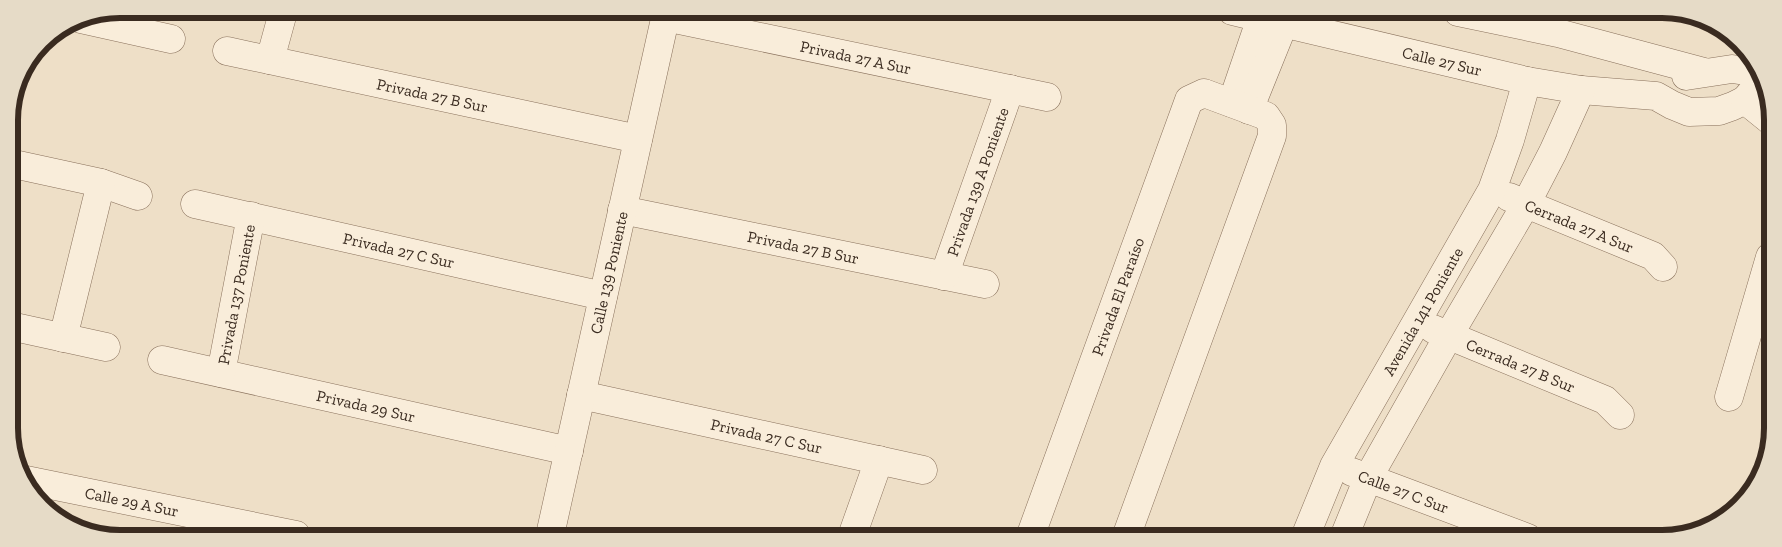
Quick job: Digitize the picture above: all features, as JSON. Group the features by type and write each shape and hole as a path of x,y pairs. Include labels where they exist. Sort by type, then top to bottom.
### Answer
{"street":[{"path":"270,60 282,18"},
{"name":"Calle 139 Poniente","path":"551,530 665,18"},
{"name":"Privada 27 A Sur","path":"684,18 1047,97"},
{"name":"Calle 27 Sur","path":"1259,18 1527,81 1581,90 1656,96 1690,112 1705,113 1719,111 1733,106 1753,90"},
{"path":"1514,18 1560,23 1704,72"},
{"path":"101,19 133,20 171,39"},
{"path":"1240,106 1272,21"},
{"name":"Privada 27 B Sur","path":"228,51 638,139"},
{"path":"1656,96 1674,81 1688,75 1732,69 1753,72"},
{"name":"Avenida 141 Poniente","path":"1308,529 1334,466 1492,190 1510,140 1527,81"},
{"name":"Privada 139 A Poniente","path":"944,276 1010,89"},
{"path":"1347,529 1368,478 1526,204 1553,152 1581,90"},
{"path":"1753,90 1764,109"},
{"name":"Privada El Paraíso","path":"1032,529 1189,100 1204,93 1266,116 1272,125 1272,136 1129,529"},
{"path":"18,165 102,183 138,196"},
{"path":"63,338 102,183"},
{"name":"Cerrada 27 A Sur","path":"1492,190 1653,256 1663,267"},
{"name":"Privada 27 C Sur","path":"195,204 603,296"},
{"name":"Privada 27 B Sur","path":"622,210 985,284"},
{"name":"Privada 137 Poniente","path":"221,373 251,216"},
{"path":"1729,397 1764,277"},
{"name":"Cerrada 27 B Sur","path":"1416,322 1606,400 1620,415"},
{"path":"18,328 106,347"},
{"name":"Privada 29 Sur","path":"162,360 569,451"},
{"name":"Privada 27 C Sur","path":"582,395 924,470"},
{"path":"854,530 879,460"},
{"name":"Calle 27 C Sur","path":"1334,466 1504,529"},
{"name":"Calle 29 A Sur","path":"35,484 270,530"}]}
